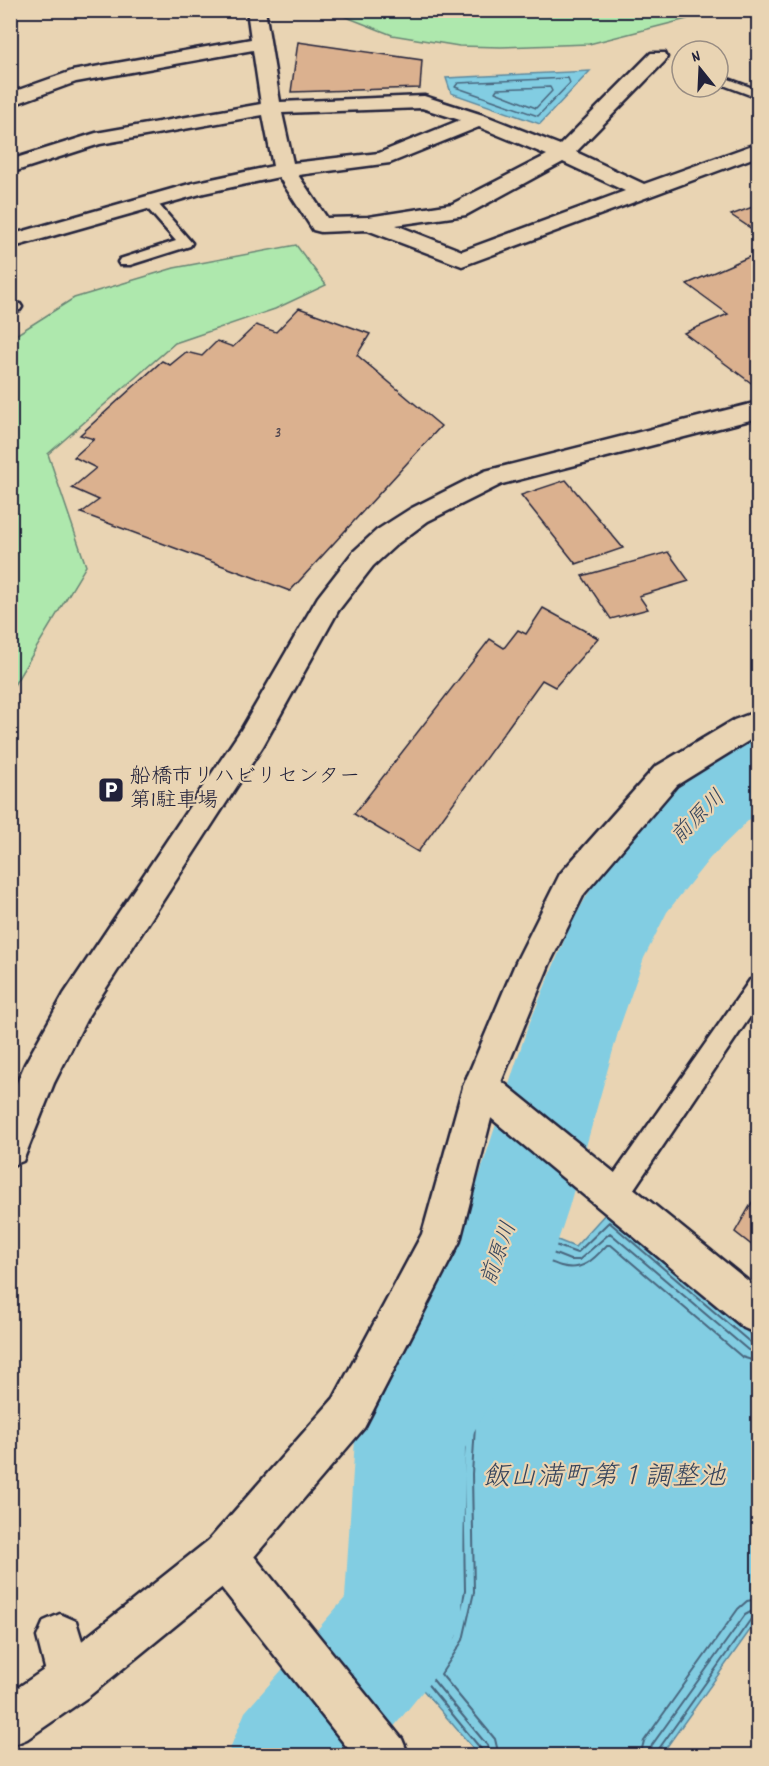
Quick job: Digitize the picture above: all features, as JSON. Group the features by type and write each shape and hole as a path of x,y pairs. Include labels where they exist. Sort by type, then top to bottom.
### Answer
{"street":[{"path":"256,10 271,108 284,170 321,225 368,223 458,210 563,154 658,57"},
{"path":"10,100 72,77 260,43"},
{"path":"10,167 96,139 271,108 424,102 479,120 563,154 643,192"},
{"path":"10,242 148,201 284,170 382,159 479,120"},
{"path":"368,223 462,259 759,149"},
{"path":"10,1148 38,1076 76,1005 252,738 328,604 363,559 387,537 419,515 494,477 759,410"},
{"path":"10,1722 71,1680 225,1556 350,1413 440,1241 481,1087 533,962 572,884 666,776 745,728 759,723"},
{"path":"481,1087 759,1314"},
{"path":"225,1556 385,1755"},
{"path":"60,1637 71,1680"}],"lane":[{"path":"730,83 759,94"},
{"path":"126,262 185,243 148,201"},
{"path":"614,1196 759,987"}],"green space":[{"path":"331,11 704,11 687,19 589,44 501,47 459,46 392,35"},
{"path":"296,245 326,285 275,309 175,343 48,454 86,566 11,690 11,338 74,298 174,268"}],"water":[{"path":"590,71 540,124 451,93 446,78"},
{"name":"飯山満町第１調整池","path":"607,1212 758,1341 758,1619 661,1755 479,1755 411,1676 442,1632 452,1588 449,1473 453,1421 472,1368 530,1229 575,1247"}],"building":[{"path":"298,42 422,60 420,88 291,92"},
{"path":"758,205 758,233 731,215"},
{"path":"758,253 758,388 684,333 728,314 687,284"},
{"path":"299,308 370,334 357,355 441,426 290,591 81,513 99,500 72,488 96,468 74,457 94,439 80,435 162,361 170,365 186,352 202,356 217,341 233,347 256,325 276,332"},
{"path":"566,480 623,548 576,564 521,495"},
{"path":"668,552 689,581 639,596 648,609 611,619 582,576"},
{"path":"543,608 598,638 555,687 542,680 418,852 354,814 490,639 504,648 518,630 526,634"},
{"path":"758,1192 758,1250 735,1232"}],"waterway":[{"name":"前原川","path":"289,1756 403,1622 410,1439 455,1359 492,1283 519,1207 573,1029 602,952 637,886 681,834 721,794 758,767"}],"place":[{"name":"船橋市リハビリセンター 第1駐車場","path":"111,790"}]}
